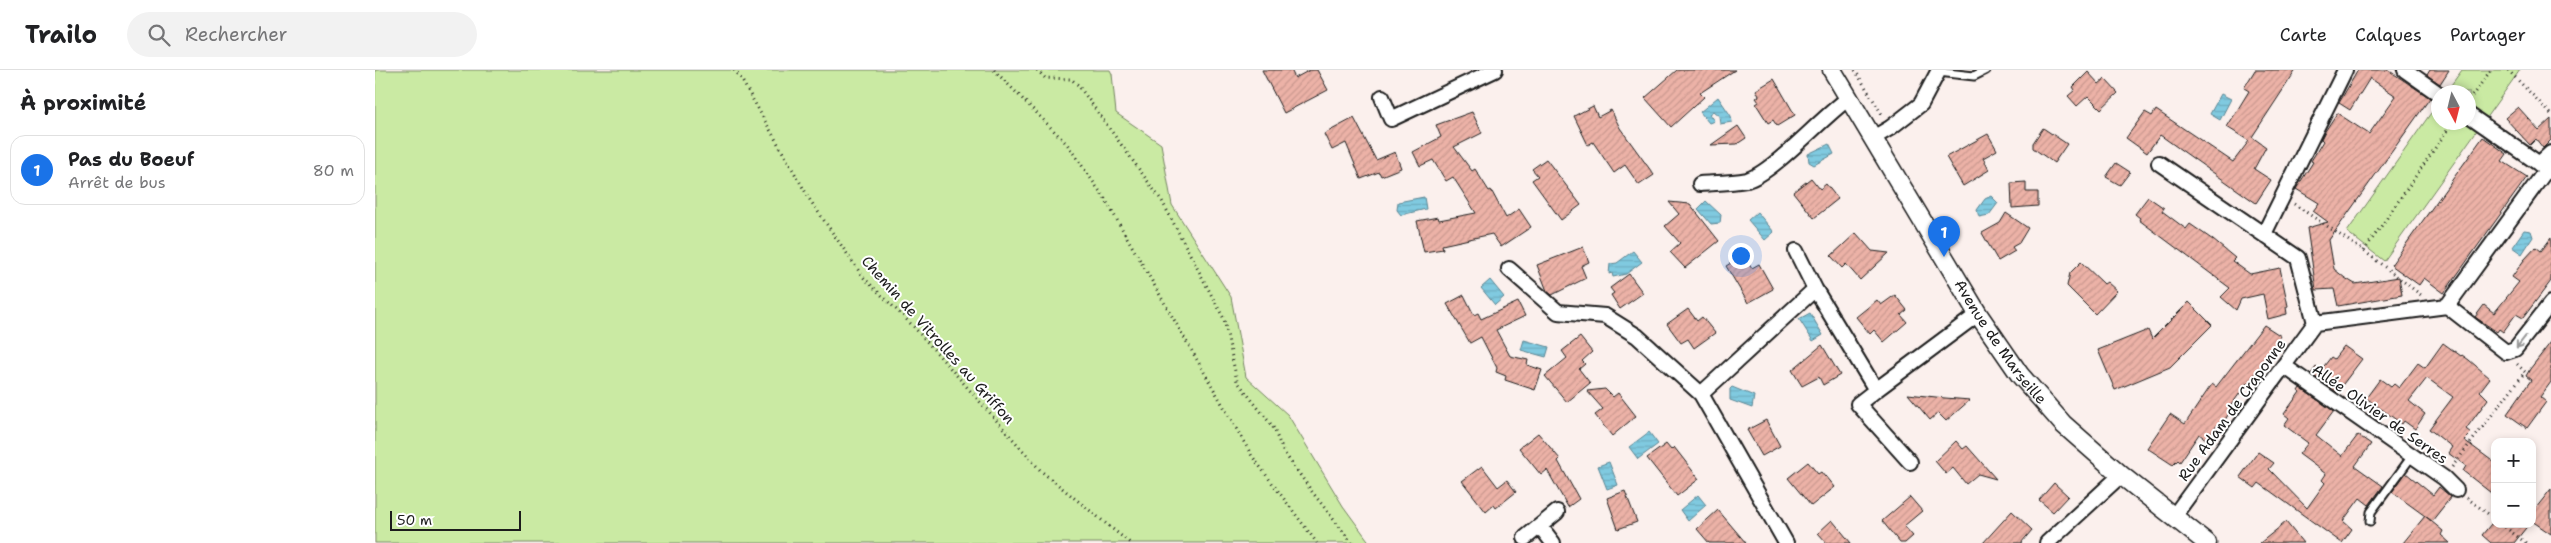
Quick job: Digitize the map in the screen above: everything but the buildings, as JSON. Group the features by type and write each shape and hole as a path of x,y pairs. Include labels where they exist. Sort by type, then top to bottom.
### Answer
{"street":[{"path":"1382,97 1391,119 1495,70"},
{"name":"Avenue de Marseille","path":"1832,70 1978,314 2020,375 2063,424 2121,475 2207,543"},
{"path":"2264,234 2345,70"},
{"path":"2405,70 2431,88"},
{"path":"1873,138 1890,128 1921,104 1939,71"},
{"path":"1700,184 1748,180 1770,167 1834,108 1849,98"},
{"path":"2476,121 2546,168"},
{"path":"2441,306 2546,168 2551,153"},
{"path":"2159,163 2298,258 2315,323 2441,306 2506,352 2515,349 2551,303"},
{"path":"1795,251 1815,289 1876,390"},
{"path":"1509,269 1558,312 1605,316 1637,336 1701,394 1786,543"},
{"path":"1701,394 1815,289"},
{"path":"1910,462 1858,404 1978,314"},
{"name":"Rue Adam de Craponne","path":"2174,516 2315,323"},
{"name":"Allée Olivier de Serres","path":"2284,366 2444,478 2456,490"},
{"path":"2047,543 2121,475"},
{"path":"1525,538 1557,512"},
{"path":"1541,526 1553,543"}],"lane":[{"path":"1939,71 1974,76 1986,70"},
{"path":"2370,521 2371,512 2412,456"}],"path":[{"name":"Chemin de Vitrolles au Griffon","path":"734,70 740,77 809,200 863,277 913,326 1041,471 1130,543"},
{"path":"994,70 1067,144 1105,199 1253,456 1317,543"},
{"path":"1037,70 1045,78 1071,80 1078,84 1097,114 1162,201 1225,319 1237,381 1273,427 1283,451 1352,543"},
{"path":"1855,70 1884,119"},
{"path":"2476,91 2491,70"},
{"path":"2508,70 2551,114"},
{"path":"2364,251 2447,130"},
{"path":"2283,197 2364,251 2441,306"},
{"path":"2444,478 2525,372 2506,352"},
{"path":"2456,490 2491,516"},
{"path":"2506,528 2526,543"}],"green space":[{"path":"375,70 1110,70 1116,113 1161,144 1172,205 1231,297 1246,377 1288,415 1343,506 1370,543 375,543"},
{"path":"2462,70 2520,70 2384,261 2347,232 2431,113 2431,130 2476,130 2476,85 2451,85"}],"water":[{"path":"2221,94 2231,99 2220,120 2210,114"},
{"path":"1718,97 1731,116 1732,122 1720,124 1719,116 1713,111 1709,114 1714,121 1709,123 1700,112"},
{"path":"1829,144 1834,154 1814,165 1809,162 1808,154"},
{"path":"1991,196 1998,203 1989,215 1979,217 1977,210 1985,199"},
{"path":"1424,197 1426,209 1401,215 1397,210 1398,202"},
{"path":"1706,201 1721,215 1720,223 1711,224 1698,209"},
{"path":"1757,212 1774,232 1765,240 1748,220"},
{"path":"2524,230 2531,231 2533,237 2522,254 2512,247"},
{"path":"1633,251 1642,262 1626,274 1613,277 1612,273 1609,274 1610,264 1617,263"},
{"path":"1490,280 1504,297 1495,305 1481,288"},
{"path":"1810,313 1823,335 1813,341 1799,319"},
{"path":"1524,340 1549,347 1546,357 1521,350"},
{"path":"1732,387 1754,396 1752,408 1730,400 1730,389"},
{"path":"1649,432 1658,444 1638,459 1629,447"},
{"path":"1609,462 1618,485 1607,489 1598,466"},
{"path":"1698,495 1706,505 1688,521 1680,510"}],"place":[{"name":"Pas du Boeuf","path":"1944,257"}]}
